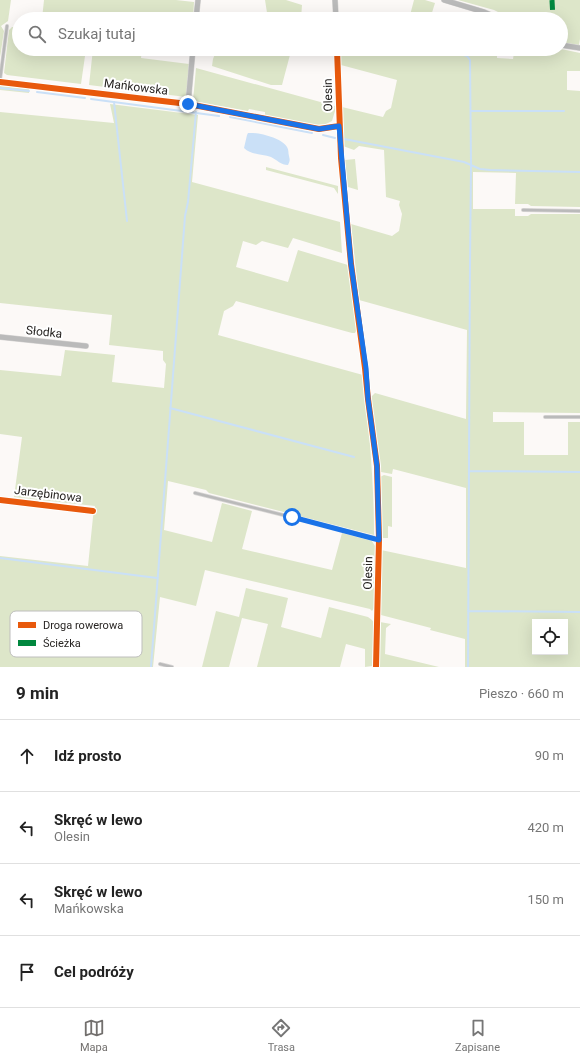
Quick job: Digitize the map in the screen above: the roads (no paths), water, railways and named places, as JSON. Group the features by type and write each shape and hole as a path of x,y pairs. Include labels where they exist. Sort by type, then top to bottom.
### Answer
{"street":[{"path":"197,12 198,0"},
{"path":"335,0 336,12"},
{"path":"444,0 484,12"},
{"path":"568,46 580,48"},
{"path":"188,104 192,56"},
{"name":"Olesin","path":"337,56 339,126 351,264 366,368 368,399 377,466 379,540 376,667"},
{"name":"Mańkowska","path":"0,81 188,104 319,129 339,126"},
{"name":"Słodka","path":"0,337 86,346"},
{"name":"Jarzębinowa","path":"0,500 93,511"}],"lane":[{"path":"0,81 7,26"},
{"path":"523,210 580,211"},
{"path":"545,417 580,417"},
{"path":"195,493 379,540"},
{"path":"160,664 172,667"}],"water":[{"path":"248,133 269,136 284,144 287,147 290,160 288,165 271,157 253,153 244,148"}],"waterway":[{"path":"467,56 470,60 471,165 468,667"},
{"path":"0,88 29,91"},
{"path":"37,92 85,98"},
{"path":"91,99 219,116"},
{"path":"114,102 127,221"},
{"path":"471,111 564,111"},
{"path":"151,667 185,216 188,202 196,112"},
{"path":"230,117 312,133"},
{"path":"323,135 335,138"},
{"path":"344,139 464,162 480,169 580,172"},
{"path":"170,408 354,457"},
{"path":"469,471 580,472"},
{"path":"0,558 157,578"},
{"path":"468,611 580,612"}]}
